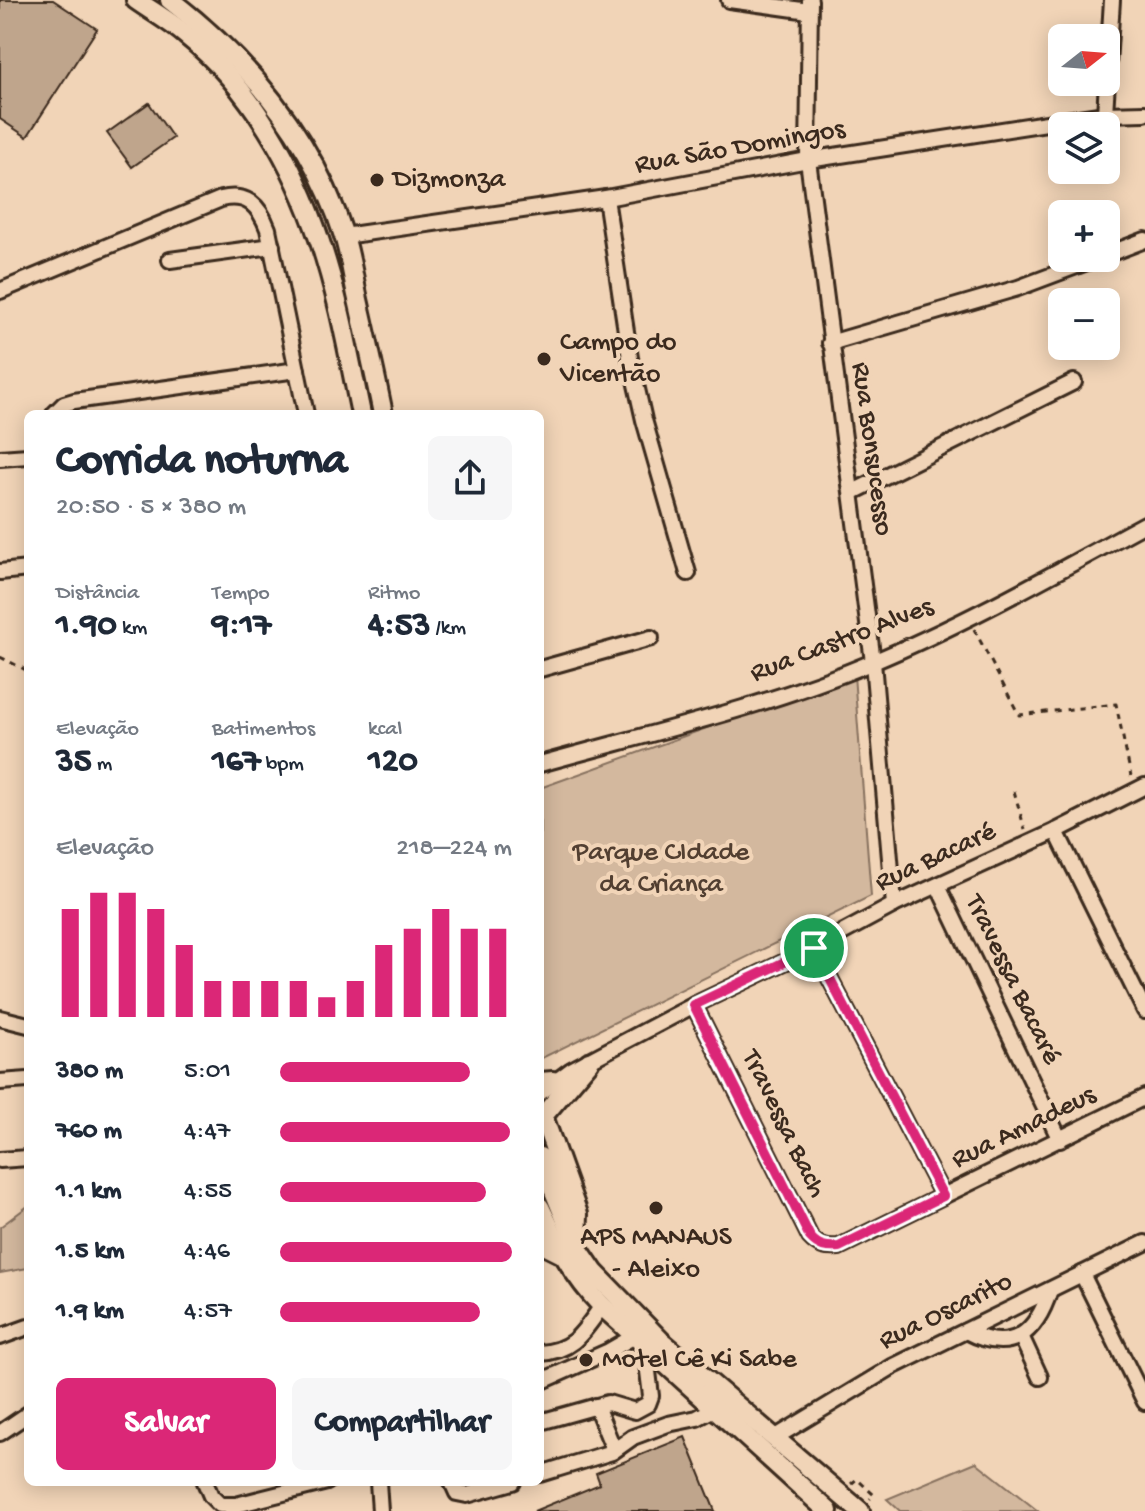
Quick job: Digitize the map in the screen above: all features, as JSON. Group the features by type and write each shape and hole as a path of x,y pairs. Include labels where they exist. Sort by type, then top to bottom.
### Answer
{"main road":[{"path":"136,0 187,36 225,72 278,147 320,240 335,293 360,410"},
{"path":"170,0 207,28 272,98 313,166 344,236 382,410"},
{"path":"544,1113 589,1062"},
{"path":"544,1120 578,1214 570,1250"},
{"path":"544,1169 580,1283 639,1342 828,1511"},
{"path":"544,1213 570,1250 661,1341 860,1511"},
{"path":"544,1244 570,1250"}],"street":[{"path":"729,0 809,6"},
{"path":"1105,112 1112,0"},
{"name":"Rua Bonsucesso","path":"809,6 808,160 873,662 894,905"},
{"name":"Rua São Domingos","path":"1120,114 1145,113"},
{"name":"Rua São Domingos","path":"344,236 606,198 808,160 1048,123"},
{"path":"0,291 221,199 246,198 261,211 272,246 305,410"},
{"path":"606,198 630,358 644,420 688,573"},
{"path":"1120,250 1145,240"},
{"path":"170,260 272,246"},
{"path":"830,343 1018,288 1061,272"},
{"path":"58,410 74,401 297,370"},
{"path":"853,492 1074,382"},
{"path":"0,458 24,456"},
{"name":"Rua Castro Alves","path":"544,763 764,701 873,662 969,618 1145,524"},
{"path":"0,572 24,569"},
{"path":"544,668 651,638"},
{"name":"Rua Bacaré","path":"544,1086 694,1005 814,948 894,905 1056,831 1140,788"},
{"path":"1056,831 1145,1011"},
{"name":"Travessa Bacaré","path":"938,886 1060,1140"},
{"path":"814,948 943,1196"},
{"name":"Travessa Bach","path":"694,1005 810,1237 819,1246 839,1247"},
{"path":"0,1018 24,1024"},
{"path":"0,1082 24,1080"},
{"name":"Rua Amadeus","path":"839,1247 1145,1097"},
{"path":"0,1160 24,1158"},
{"name":"Rua Oscarito","path":"776,1437 892,1367 1145,1243"},
{"path":"1082,1274 1145,1402"},
{"path":"966,1331 997,1343 1021,1336 1039,1317 1050,1290"},
{"path":"544,1352 563,1350 579,1337 602,1306"},
{"path":"0,1337 24,1328"},
{"path":"1021,1336 1040,1377"},
{"path":"544,1380 639,1342 651,1396 648,1404 635,1411 608,1403 544,1421"},
{"path":"563,1350 574,1367"},
{"path":"648,1404 668,1424"},
{"path":"596,1406 614,1450"},
{"path":"544,1473 576,1465 614,1450 633,1437 668,1424 697,1418 714,1409"},
{"path":"0,1433 24,1417"},
{"path":"207,1486 220,1505 236,1505 311,1486"},
{"path":"378,1486 380,1511"},
{"path":"454,1486 457,1493 467,1495 499,1486"}],"path":[{"path":"969,618 1019,715 1116,704 1140,788"},
{"path":"0,657 24,669"},
{"path":"1014,791 1029,843"},
{"path":"857,1479 874,1495"}],"green space":[{"name":"Parque CIdade da Criança","path":"854,675 871,896 544,1057 544,787"},
{"path":"24,1209 24,1269 0,1273 0,1227"},
{"path":"976,1462 1038,1511 900,1511 887,1499"}],"building":[{"path":"0,0 53,0 97,29 27,137 0,119"},
{"path":"149,103 173,138 132,167 107,133"},
{"path":"685,1437 715,1511 534,1511 600,1484 596,1473"}],"place":[{"name":"Dizmonza","path":"377,180"},
{"name":"Campo do Vicentão","path":"544,359"},
{"name":"APS MANAUS - Aleixo","path":"656,1208"},
{"name":"Motel Cê Ki Sabe","path":"586,1360"}],"route":[{"path":"814,948 943,1196 839,1247 828,1248 819,1246 810,1237 694,1005 814,948"}]}
